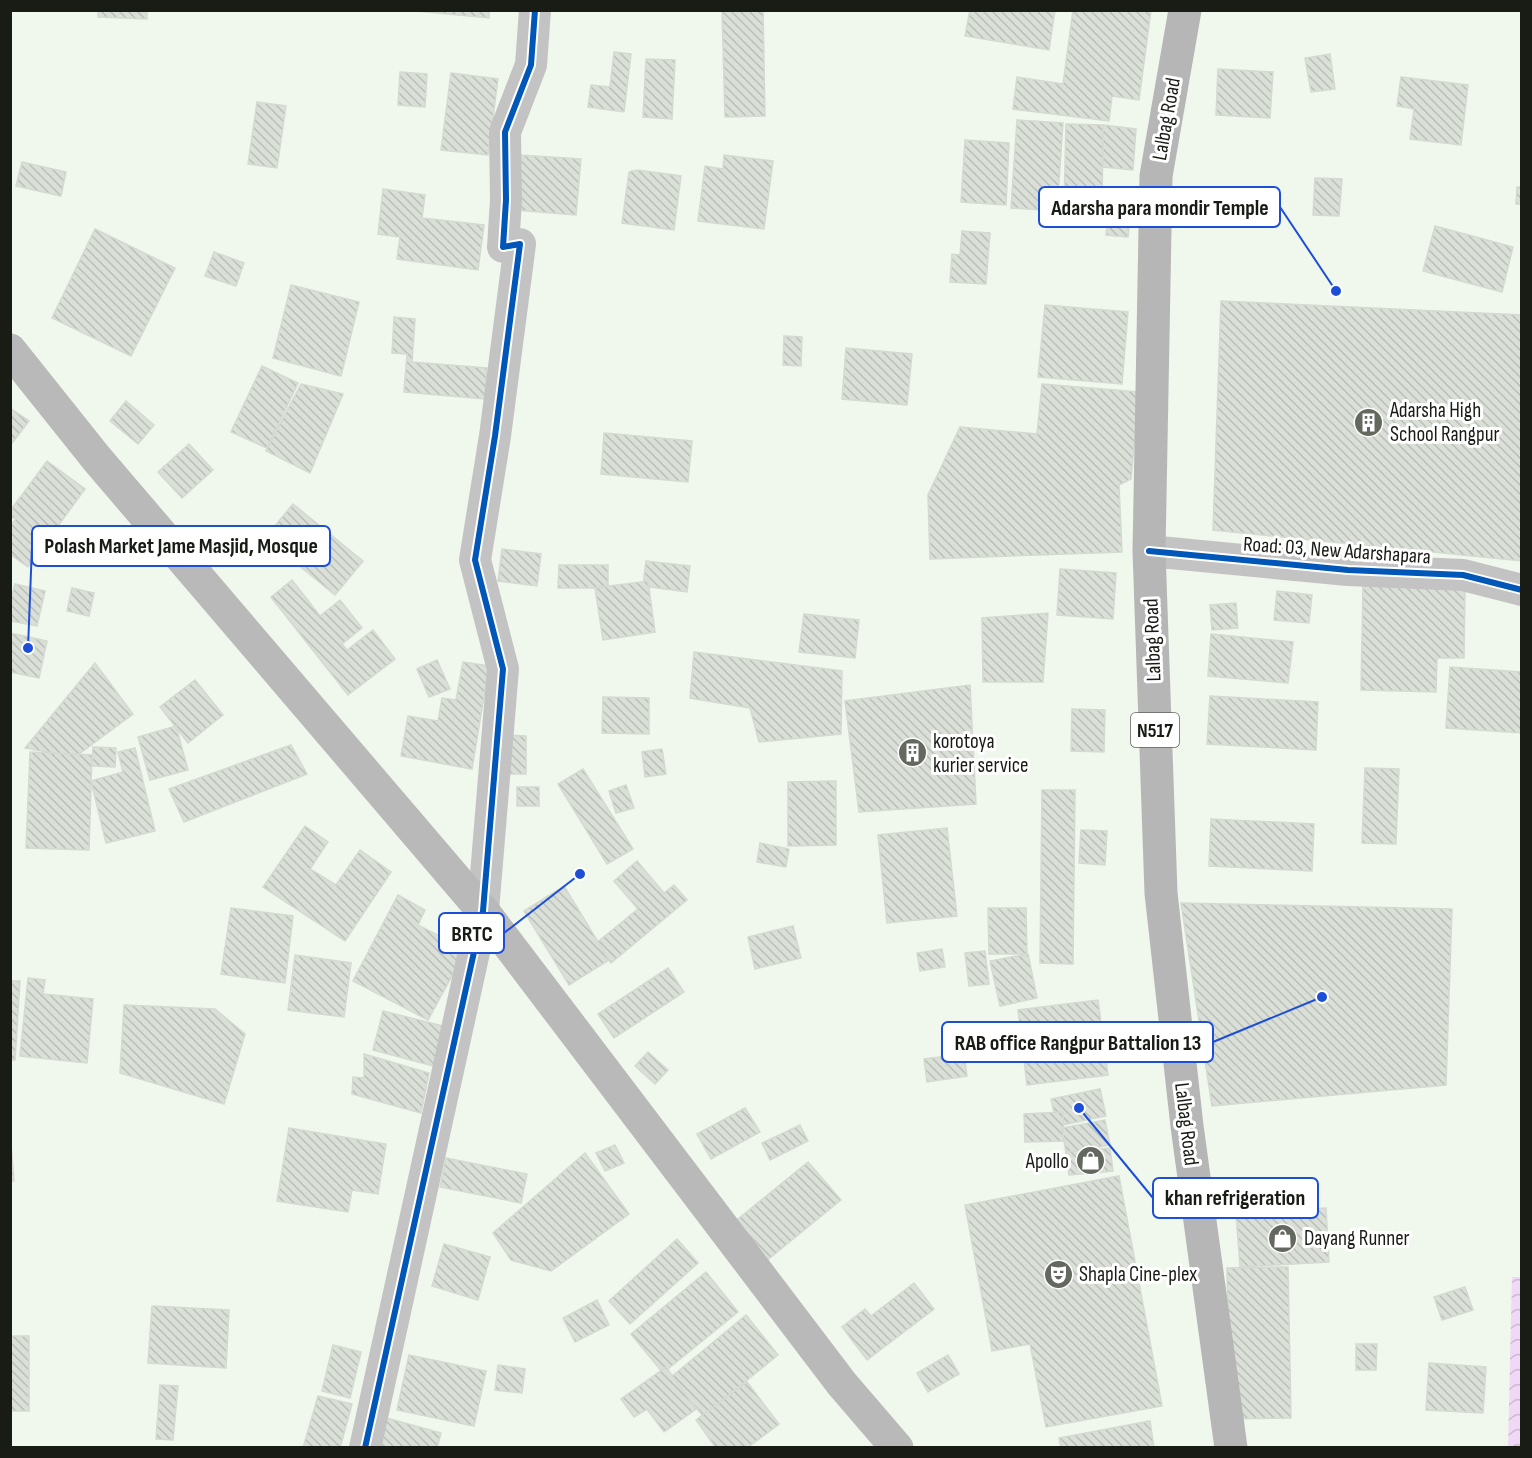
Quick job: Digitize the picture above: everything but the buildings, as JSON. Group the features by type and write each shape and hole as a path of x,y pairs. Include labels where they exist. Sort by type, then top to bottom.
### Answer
{"highway":[{"name":"Lalbag Road","path":"1185,10 1156,176 1149,551 1161,893 1187,1126 1231,1448"}],"main road":[{"path":"10,350 97,459 483,911 842,1384 897,1448"}],"street":[{"path":"365,1448 483,911 503,669 475,560 495,436 520,244 503,247 506,200 505,132 531,65 535,10"},
{"name":"Road: 03, New Adarshapara","path":"1149,551 1348,570 1463,575 1521,590"}],"water":[{"path":"1512,1277 1521,1277 1521,1447 1508,1447"}],"cycle path":[{"path":"365,1448 483,911 503,669 475,560 495,436 520,244 503,247 506,200 505,132 531,65 535,10"},
{"path":"1149,551 1348,570 1463,575 1522,590"}],"place":[{"name":"Adarsha para mondir Temple","path":"1336,291"},
{"name":"Adarsha High School Rangpur","path":"1369,422"},
{"name":"Polash Market Jame Masjid, Mosque","path":"28,648"},
{"name":"korotoya kurier service","path":"912,753"},
{"name":"BRTC","path":"580,874"},
{"name":"RAB office Rangpur Battalion 13","path":"1322,997"},
{"name":"khan refrigeration","path":"1079,1108"},
{"name":"Apollo","path":"1090,1161"},
{"name":"Dayang Runner","path":"1283,1238"},
{"name":"Shapla Cine-plex","path":"1058,1274"}]}
